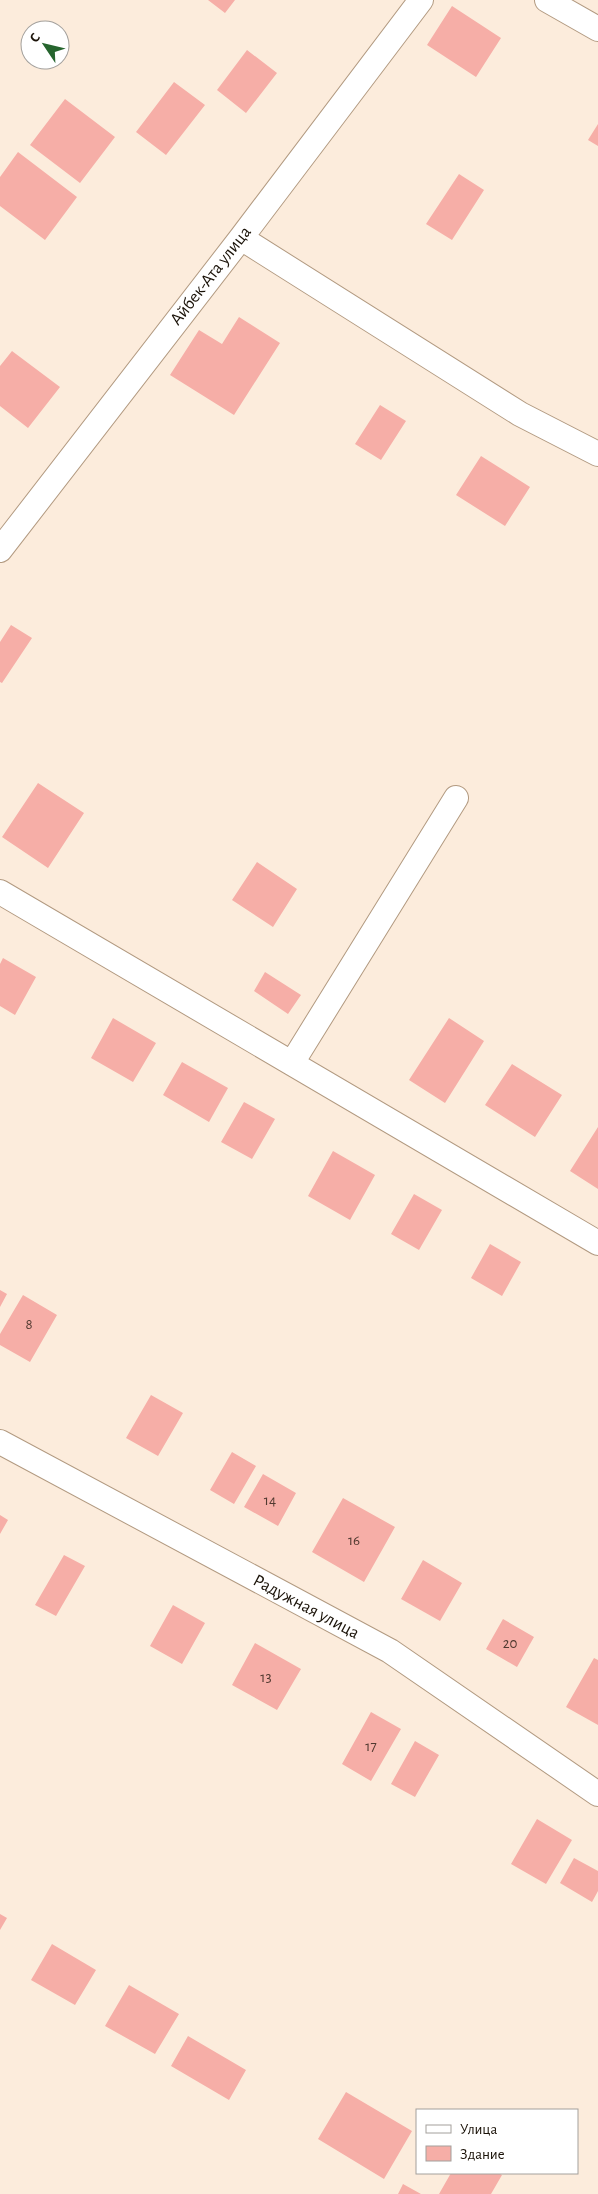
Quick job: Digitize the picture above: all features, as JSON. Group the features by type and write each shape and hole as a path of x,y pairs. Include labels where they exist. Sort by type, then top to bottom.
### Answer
{"street":[{"name":"Айбек-Ата улица","path":"0,550 421,0"},
{"path":"547,0 598,29"},
{"path":"240,238 520,414 598,454"},
{"path":"292,1063 456,798"},
{"path":"0,892 598,1243"},
{"name":"Радужная улица","path":"0,1442 390,1651 598,1794"}],"building":[{"path":"208,0 235,0 225,13"},
{"path":"452,6 501,38 476,77 427,45"},
{"path":"247,50 277,73 246,113 217,90"},
{"path":"174,82 205,105 166,155 136,132"},
{"path":"65,99 115,137 80,183 30,145"},
{"path":"598,124 598,146 588,140"},
{"path":"18,152 77,197 45,240 0,206 0,177"},
{"path":"459,174 484,190 452,240 426,224"},
{"path":"239,317 280,343 234,415 170,375 199,330 222,344"},
{"path":"12,351 60,387 28,428 0,406 0,366"},
{"path":"380,405 406,421 381,460 355,444"},
{"path":"481,456 530,487 505,526 456,495"},
{"path":"11,625 32,638 2,683 0,682 0,642"},
{"path":"38,783 84,813 48,868 2,837"},
{"path":"257,862 297,889 273,927 232,900"},
{"path":"3,958 36,977 15,1015 0,1006 0,964"},
{"path":"265,972 301,995 288,1014 254,991"},
{"path":"113,1018 156,1043 133,1082 91,1058"},
{"path":"449,1018 484,1041 445,1103 409,1080"},
{"path":"182,1062 228,1088 209,1122 163,1095"},
{"path":"512,1064 562,1095 535,1137 485,1105"},
{"path":"244,1102 275,1119 252,1159 221,1142"},
{"path":"598,1127 598,1189 570,1171"},
{"path":"333,1151 375,1175 350,1220 308,1196"},
{"path":"414,1194 442,1210 419,1250 391,1234"},
{"path":"490,1244 521,1262 502,1296 471,1278"},
{"path":"0,1290 7,1294 0,1307"},
{"path":"23,1295 57,1315 30,1362 0,1345 0,1334"},
{"path":"151,1395 183,1413 158,1456 126,1438"},
{"path":"232,1452 256,1466 234,1504 210,1490"},
{"path":"263,1474 296,1493 278,1526 244,1507"},
{"path":"343,1498 395,1527 364,1582 312,1552"},
{"path":"0,1515 8,1520 0,1534"},
{"path":"64,1555 85,1566 56,1616 35,1605"},
{"path":"423,1560 462,1583 440,1621 401,1599"},
{"path":"173,1605 205,1623 182,1664 150,1646"},
{"path":"503,1619 534,1637 517,1667 486,1649"},
{"path":"255,1643 301,1669 277,1710 232,1685"},
{"path":"594,1658 598,1660 598,1725 566,1707"},
{"path":"371,1712 401,1729 371,1781 342,1764"},
{"path":"415,1741 439,1755 415,1797 391,1784"},
{"path":"537,1819 572,1840 546,1884 511,1864"},
{"path":"574,1858 598,1871 598,1891 592,1902 560,1883"},
{"path":"0,1914 7,1918 0,1930"},
{"path":"52,1944 96,1970 75,2005 31,1980"},
{"path":"129,1985 179,2014 155,2054 105,2026"},
{"path":"188,2036 246,2070 229,2100 171,2066"},
{"path":"346,2092 412,2131 384,2179 318,2139"},
{"path":"450,2174 502,2175 491,2194 439,2194"},
{"path":"403,2184 421,2194 398,2194"}]}
